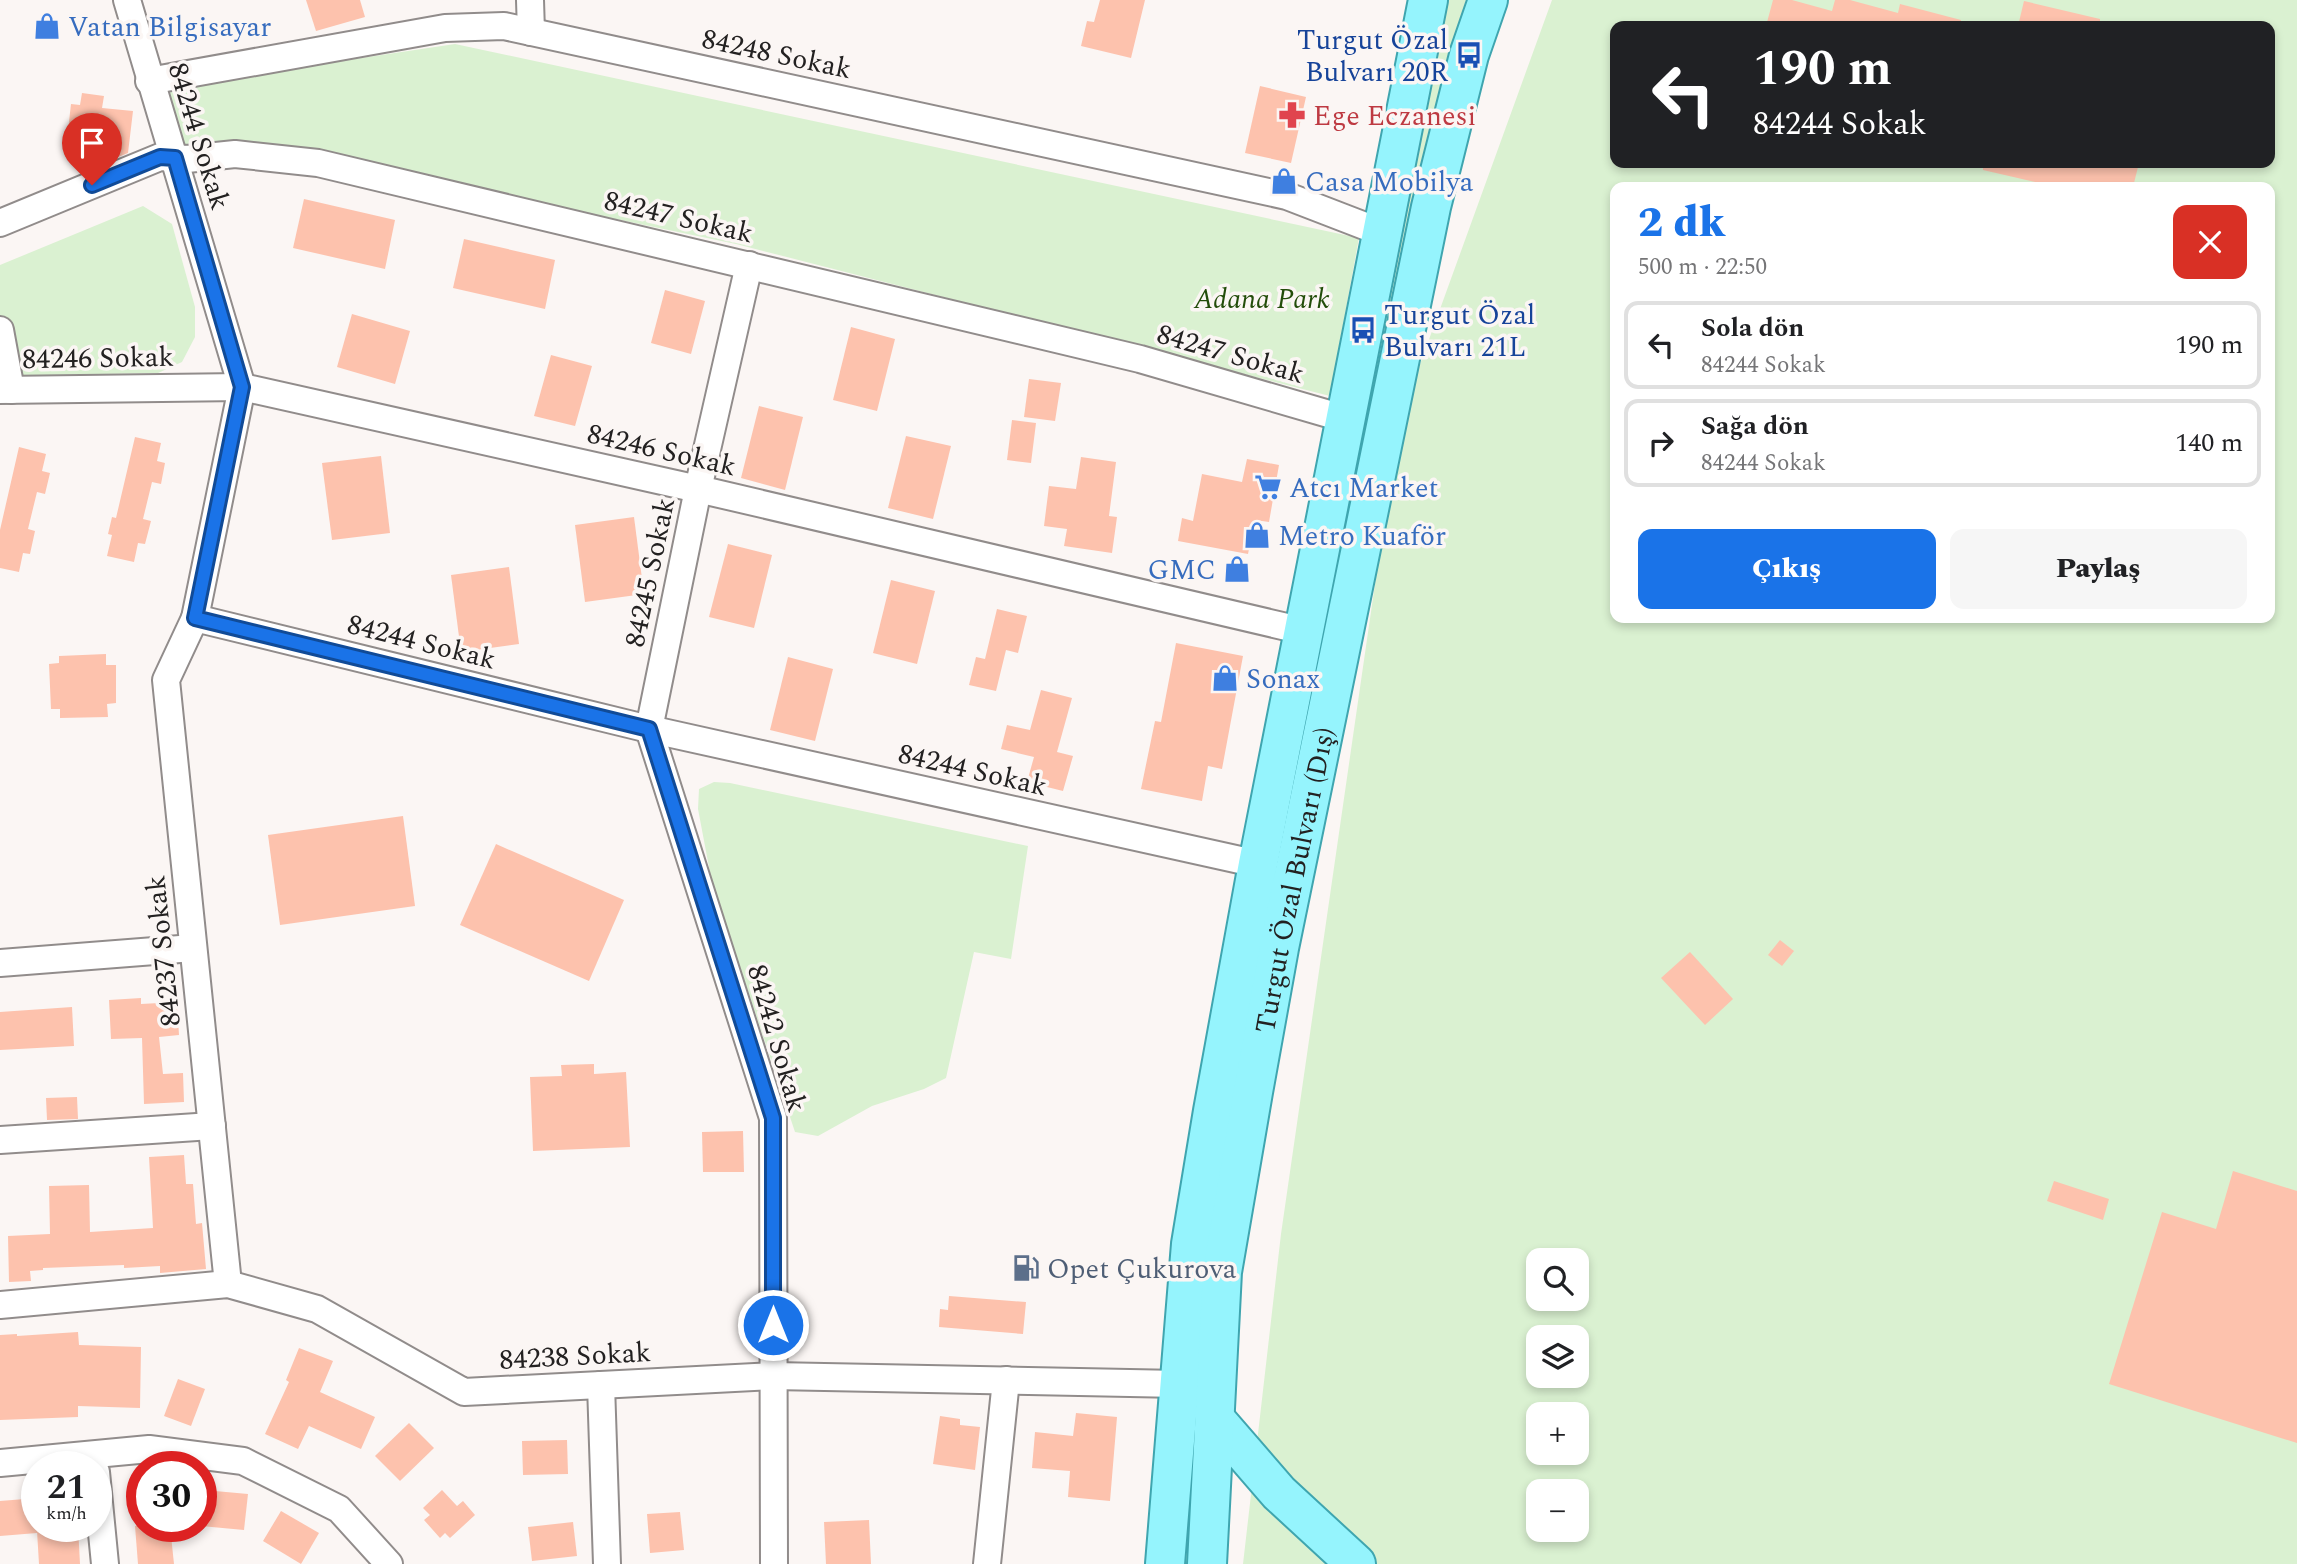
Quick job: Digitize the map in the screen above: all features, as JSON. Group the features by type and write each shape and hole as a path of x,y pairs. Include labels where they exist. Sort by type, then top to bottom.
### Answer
{"main road":[{"name":"Turgut Özal Bulvarı (Dış)","path":"1165,1564 1191,1244 1258,864 1427,0"},
{"name":"Turgut Özal Bulvarı (Dış)","path":"1207,1564 1222,1272 1279,948 1431,207 1469,55 1488,0"},
{"path":"1214,1419 1279,1493 1356,1564"}],"street":[{"name":"84244 Sokak","path":"127,0 242,387 195,618 649,729 1258,864"},
{"path":"530,0 531,32"},
{"name":"84248 Sokak","path":"149,81 445,28 504,26 1287,196 1383,233"},
{"name":"84247 Sokak","path":"0,223 160,157 235,154 318,163 1140,359 1346,419"},
{"name":"84245 Sokak","path":"649,729 698,489 750,265"},
{"path":"0,330 6,390"},
{"name":"84246 Sokak","path":"6,390 242,387 698,489 1304,631"},
{"name":"84237 Sokak","path":"195,618 166,680 228,1284"},
{"name":"84242 Sokak","path":"649,729 773,1118 774,1564"},
{"path":"0,963 193,948"},
{"path":"0,1140 212,1126"},
{"name":"84238 Sokak","path":"0,1305 228,1284 317,1309 464,1392 773,1376 1180,1384"},
{"path":"987,1564 1006,1380"},
{"path":"601,1385 607,1564"},
{"path":"112,1459 149,1449 243,1461 340,1509 389,1564"},
{"path":"0,1463 21,1463"},
{"path":"103,1542 105,1564"}],"green space":[{"path":"1446,0 1466,0 1454,40 1401,277 1200,1372 1187,1564 1180,1564 1207,1243 1243,1033"},
{"path":"1552,0 2297,0 2297,1564 1243,1564 1281,1234 1398,425"},
{"name":"Adana Park","path":"455,44 1359,238 1330,396 736,244 320,158 178,154 154,89"},
{"path":"143,206 172,224 195,307 195,337 182,362 158,373 0,376 0,265"},
{"path":"714,782 730,783 1028,846 1011,959 974,952 946,1078 924,1089 872,1106 818,1136 795,1132 712,883 698,809 699,789"}],"building":[{"path":"306,0 360,0 365,17 316,31"},
{"path":"1100,0 1145,0 1131,58 1081,46 1087,21 1094,22"},
{"path":"1773,0 1792,0 1832,11 1835,0 1850,0 1898,13 1900,4 1961,20 1961,21 1767,21"},
{"path":"2024,1 2100,19 2100,21 2019,21"},
{"path":"1260,86 1306,97 1291,163 1245,153"},
{"path":"82,93 104,96 102,108 133,111 128,153 82,172 84,158 65,157 71,104 80,105"},
{"path":"2138,168 2134,182 2035,182 1983,170"},
{"path":"304,199 395,220 385,269 293,248"},
{"path":"464,239 555,260 545,309 453,288"},
{"path":"665,290 705,301 691,354 651,343"},
{"path":"352,314 410,331 395,384 337,367"},
{"path":"851,327 895,339 877,411 833,400"},
{"path":"551,355 592,366 575,426 534,416"},
{"path":"1029,379 1061,383 1055,421 1024,417"},
{"path":"759,406 803,417 785,490 741,478"},
{"path":"1012,420 1036,423 1031,463 1007,460"},
{"path":"906,436 951,446 933,519 888,508"},
{"path":"135,437 161,443 157,461 165,463 161,484 152,482 143,519 151,521 145,544 138,543 134,562 107,556 112,535 108,534 112,517 116,518"},
{"path":"19,447 46,454 42,471 50,473 45,494 37,492 28,529 35,531 30,554 23,553 19,572 0,568 0,530"},
{"path":"381,456 390,533 332,540 322,463"},
{"path":"1081,457 1116,462 1109,516 1117,517 1112,553 1064,546 1067,529 1044,526 1049,486 1076,489"},
{"path":"1247,459 1279,465 1269,522 1255,520 1248,554 1178,541 1182,518 1193,521 1202,474 1242,482"},
{"path":"634,517 644,594 585,602 575,525"},
{"path":"728,544 772,555 754,628 709,617"},
{"path":"509,567 519,644 461,652 451,575"},
{"path":"891,580 935,591 917,664 873,653"},
{"path":"997,609 1027,616 1018,653 1006,650 996,691 969,685 976,657 985,659"},
{"path":"1176,643 1243,656 1222,769 1208,766 1202,801 1141,789 1155,721 1161,722"},
{"path":"106,654 106,665 116,665 116,703 107,704 108,717 60,718 60,709 51,709 49,664 59,663 59,656"},
{"path":"788,657 833,669 815,741 770,730"},
{"path":"1041,690 1072,698 1057,752 1073,756 1063,791 1027,782 1034,757 1001,749 1007,725 1030,730"},
{"path":"403,816 415,906 280,925 268,835"},
{"path":"496,844 624,900 589,981 460,925"},
{"path":"1780,940 1794,951 1782,966 1768,955"},
{"path":"1690,952 1733,999 1705,1025 1661,978"},
{"path":"141,998 141,1004 177,1002 179,1035 159,1037 163,1074 183,1073 184,1102 144,1104 142,1038 111,1039 109,1000"},
{"path":"72,1007 74,1046 0,1050 0,1012"},
{"path":"594,1064 594,1074 626,1072 630,1147 533,1151 530,1077 562,1076 561,1065"},
{"path":"77,1097 78,1119 47,1120 46,1098"},
{"path":"743,1131 744,1172 703,1172 702,1132"},
{"path":"184,1155 186,1184 193,1184 196,1224 202,1223 206,1269 160,1273 160,1266 43,1268 30,1271 31,1281 9,1282 8,1236 50,1234 49,1186 89,1185 90,1232 153,1228 149,1157"},
{"path":"2233,1171 2297,1191 2297,1443 2109,1384 2162,1212 2216,1229"},
{"path":"2054,1181 2109,1199 2103,1220 2047,1201"},
{"path":"949,1296 1026,1302 1023,1334 939,1327 940,1309 948,1310"},
{"path":"78,1332 79,1345 141,1347 140,1408 78,1406 78,1417 0,1420 0,1335"},
{"path":"299,1348 333,1361 320,1392 375,1417 361,1449 309,1426 298,1449 265,1434 289,1382 286,1380"},
{"path":"178,1379 205,1389 191,1426 164,1416"},
{"path":"1076,1413 1117,1417 1110,1501 1068,1497 1070,1471 1032,1468 1035,1432 1073,1436"},
{"path":"940,1416 960,1419 960,1425 980,1427 975,1470 933,1464"},
{"path":"409,1423 434,1448 400,1481 375,1456"},
{"path":"567,1440 568,1474 523,1475 522,1441"},
{"path":"442,1490 457,1506 463,1501 475,1515 450,1538 445,1533 440,1538 424,1520 430,1515 423,1508"},
{"path":"217,1491 248,1494 244,1530 217,1527"},
{"path":"21,1499 21,1534 0,1536 0,1501"},
{"path":"281,1511 319,1533 301,1564 263,1541"},
{"path":"680,1512 684,1550 650,1553 647,1514"},
{"path":"869,1520 871,1564 826,1564 824,1522"},
{"path":"573,1522 577,1556 532,1561 528,1527"},
{"path":"38,1542 79,1542 80,1564 39,1564"},
{"path":"136,1542 172,1542 174,1564 138,1564"}],"place":[{"name":"Vatan Bilgisayar","path":"47,26"},
{"name":"Turgut Özal Bulvarı 20R","path":"1469,55"},
{"name":"Ege Eczanesi","path":"1292,115"},
{"name":"Casa Mobilya","path":"1284,181"},
{"name":"Turgut Özal Bulvarı 21L","path":"1363,330"},
{"name":"Atcı Market","path":"1268,487"},
{"name":"Metro Kuaför","path":"1257,535"},
{"name":"GMC","path":"1237,569"},
{"name":"Sonax","path":"1225,678"},
{"name":"Opet Çukurova","path":"1026,1268"}],"route":[{"path":"92,185 160,157 175,158 242,387 195,618 649,729 773,1118 773,1325"}]}
